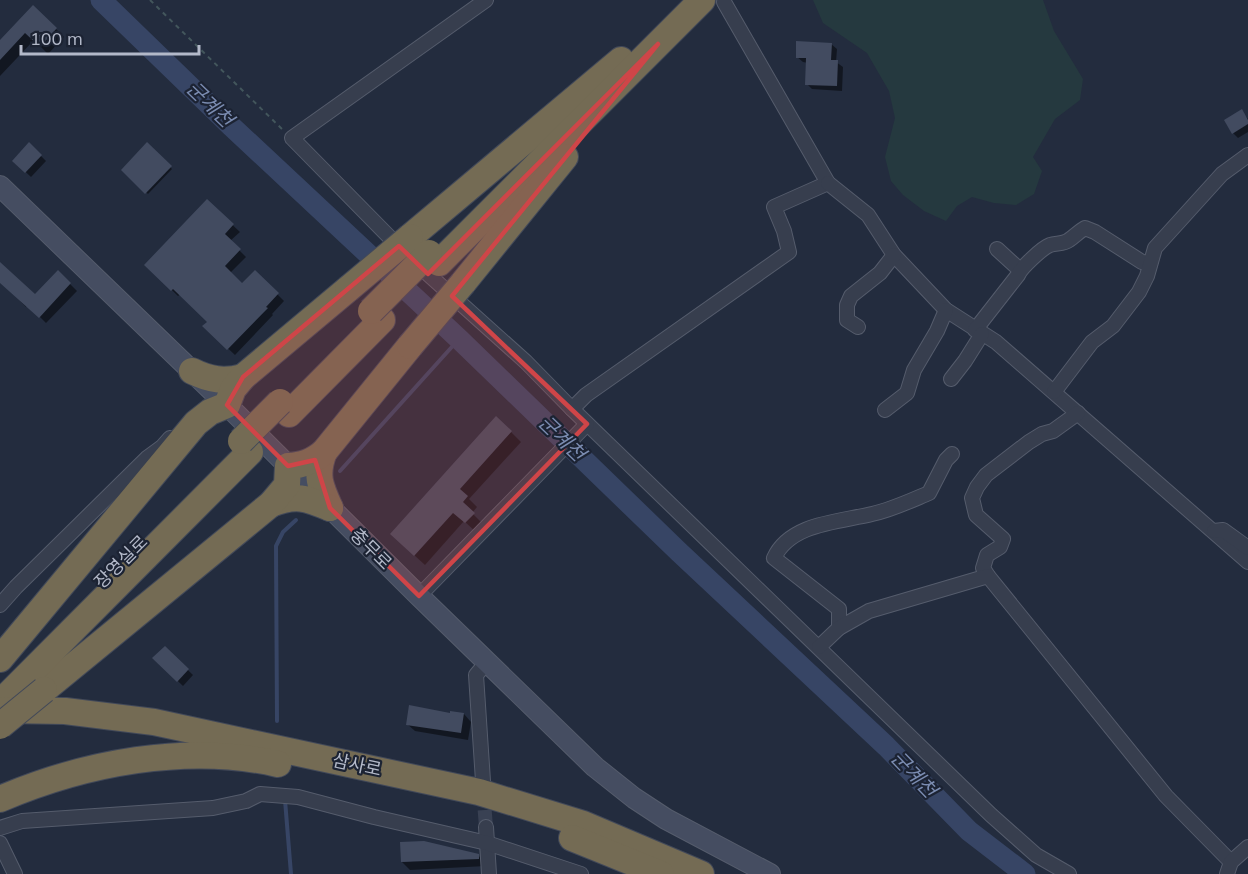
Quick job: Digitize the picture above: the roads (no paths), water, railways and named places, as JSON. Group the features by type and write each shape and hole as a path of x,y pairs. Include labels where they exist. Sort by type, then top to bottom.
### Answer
{"highway":[{"path":"426,251 682,0"},
{"path":"0,659 197,417 227,405 234,389 243,377 348,289 426,251 658,44 713,1"},
{"path":"0,726 271,504 285,489 288,466 303,465 324,452 658,44"},
{"name":"장영실로","path":"2,697 377,315 426,251"},
{"path":"192,371 213,379 229,381 243,377"},
{"path":"192,371 199,400 197,417"},
{"path":"324,452 318,473 330,508"},
{"path":"271,504 285,498 299,497 330,508"},
{"name":"삼사로","path":"2,697 65,711 154,722 479,792 583,824 702,874"},
{"name":"삼사로","path":"0,800 38,784 101,765 206,756 264,761 476,808 565,836 661,874"}],"street":[{"path":"486,0 292,138 409,257 526,362 573,409 583,428 819,647 991,815 1036,855 1069,874"},
{"path":"713,1 828,183 868,215 894,255 946,310 996,342 1248,562"},
{"path":"1054,392 1092,342 1123,315 1148,276 1155,248 1222,174 1248,155"},
{"path":"573,409 586,394 789,252 784,231 774,207 828,183"},
{"name":"충무로","path":"0,186 227,405 595,767 634,798 666,819 770,874"},
{"path":"951,379 965,361 979,332 1020,270 1043,249 1068,241 1085,228 1142,262 1150,263"},
{"path":"997,249 1020,270"},
{"path":"858,327 847,320 847,305 851,296 880,273 894,255"},
{"path":"885,410 907,393 914,370 937,331 946,310"},
{"path":"1078,413 1053,431 1042,434 1029,442 986,475 977,487 972,498 976,515 1004,539 1000,547 987,555 983,568 1166,796 1229,868 1248,847"},
{"path":"0,605 147,458 162,447 186,420 197,417"},
{"path":"419,596 583,428"},
{"path":"839,628 840,609 774,558 780,546 792,537 824,523 873,514 928,493 946,460 952,454"},
{"path":"1212,531 1222,530 1248,548"},
{"path":"819,647 839,628 869,612 988,576"},
{"path":"483,781 476,675 487,662"},
{"path":"0,828 22,820 213,808 246,801 260,794 298,797 374,818 487,843 581,874"},
{"path":"486,827 489,874"},
{"path":"0,843 15,874"}],"waterway":[{"name":"군계천","path":"101,0 231,126 459,339 679,552 886,746 969,831 1025,874"},
{"path":"340,471 459,339"},
{"path":"277,721 276,546 283,532 296,520"},
{"path":"285,800 291,874"}],"tunnel":[{"path":"483,789 486,827"}]}
